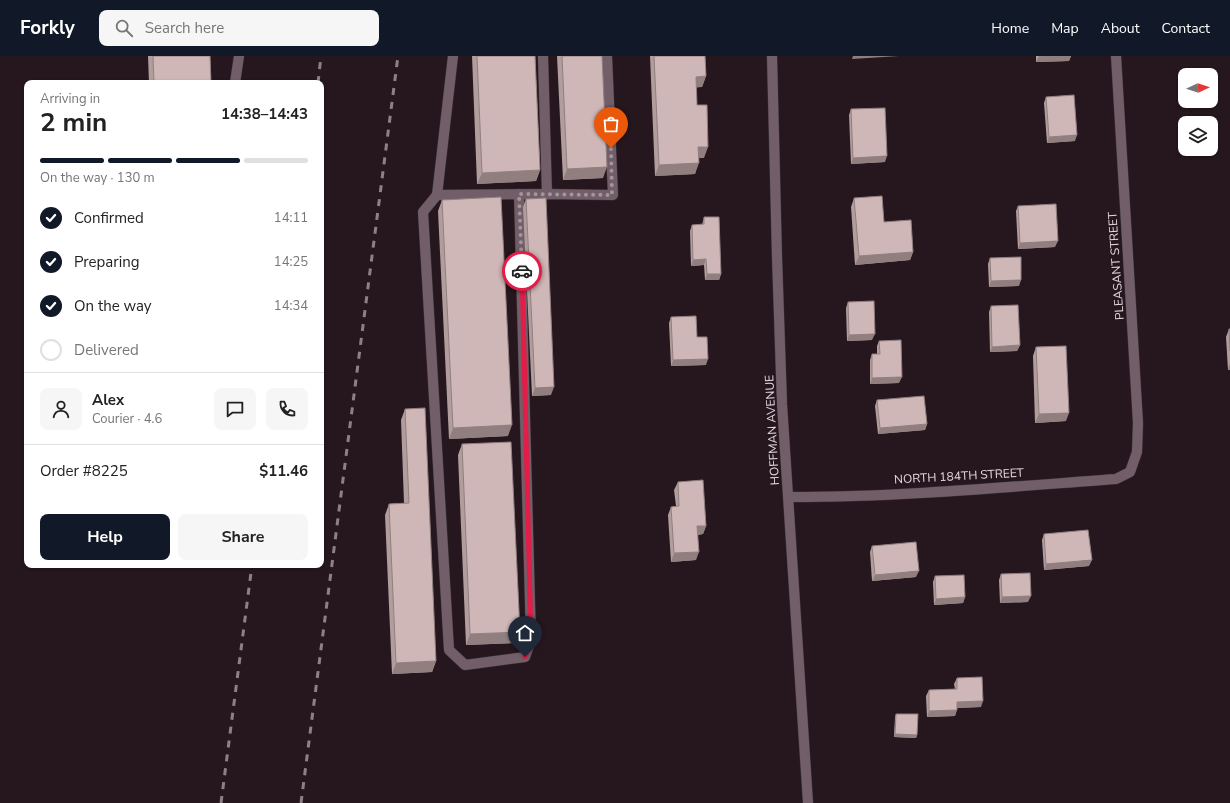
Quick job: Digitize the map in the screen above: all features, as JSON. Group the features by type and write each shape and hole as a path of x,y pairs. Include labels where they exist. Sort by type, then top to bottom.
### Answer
{"street":[{"path":"235,80 239,56"},
{"path":"453,56 437,195 423,212 449,650 465,665 525,657 531,640 519,194"},
{"path":"543,56 547,194"},
{"path":"437,195 612,195 607,56"},
{"name":"HOFFMAN AVENUE","path":"772,56 782,404 808,803"},
{"name":"PLEASANT STREET","path":"1116,56 1138,423 1137,452 1130,472"},
{"name":"NORTH 184TH STREET","path":"788,497 825,497 1008,487 1116,479 1130,472"}],"building":[{"path":"153,56 210,56 211,80 154,80"},
{"path":"477,56 535,56 540,170 482,173"},
{"path":"562,56 602,56 607,167 567,169"},
{"path":"654,56 705,56 706,76 696,77 697,105 707,105 708,147 698,147 699,163 659,165"},
{"path":"1074,95 1077,135 1049,137 1046,97"},
{"path":"885,108 887,156 853,158 851,109"},
{"path":"882,196 884,222 911,220 913,252 859,256 854,198"},
{"path":"501,197 512,425 453,428 442,200"},
{"path":"546,198 554,387 535,388 526,199"},
{"path":"1056,204 1058,241 1020,243 1018,206"},
{"path":"704,217 719,217 721,274 707,274 706,259 693,260 692,225 704,224"},
{"path":"1021,257 1021,280 991,281 990,258"},
{"path":"874,301 875,334 849,335 848,302"},
{"path":"1018,305 1020,345 992,347 991,306"},
{"path":"696,316 697,337 707,337 708,359 673,360 671,317"},
{"path":"1229,329 1230,329 1230,351"},
{"path":"901,340 902,377 872,378 872,354 880,354 879,341"},
{"path":"1066,346 1069,413 1039,414 1036,347"},
{"path":"924,396 927,424 880,428 877,400"},
{"path":"425,408 436,661 396,663 389,504 409,503 405,409"},
{"path":"511,442 520,632 470,634 462,444"},
{"path":"703,480 706,526 697,526 699,552 674,553 671,507 679,506 678,482"},
{"path":"1088,530 1092,560 1046,564 1044,534"},
{"path":"916,542 919,571 875,575 872,546"},
{"path":"1030,573 1031,596 1002,597 1001,574"},
{"path":"964,575 965,597 936,599 935,576"},
{"path":"982,677 983,701 957,702 957,710 929,711 929,690 957,689 957,678"},
{"path":"896,714 918,714 917,735 895,734"}],"railway":[{"path":"318,80 321,56"},
{"path":"301,803 398,56"},
{"path":"221,803 252,568"}],"way so far":[{"path":"522,271 519,194 612,195 611,148"}],"route":[{"path":"522,271 531,640 525,657"}]}
